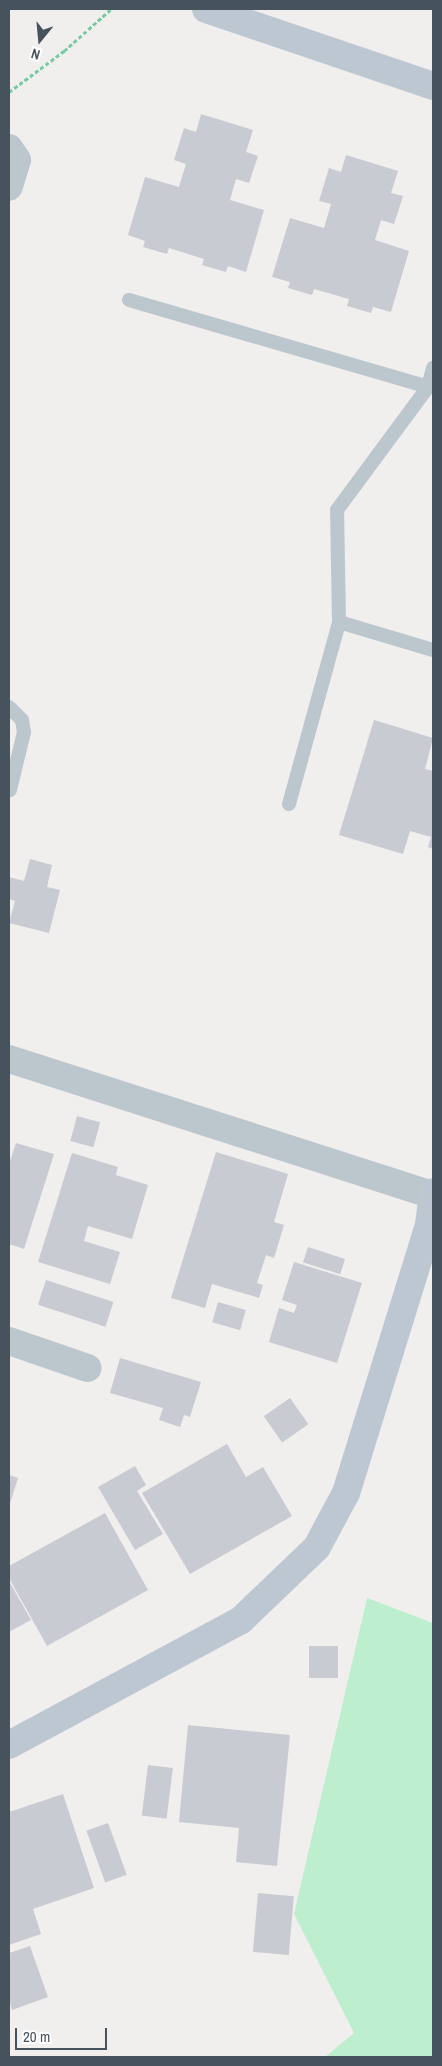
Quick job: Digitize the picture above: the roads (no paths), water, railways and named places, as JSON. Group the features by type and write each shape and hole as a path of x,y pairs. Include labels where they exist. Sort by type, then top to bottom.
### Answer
{"street":[{"path":"206,9 433,86"},
{"path":"9,148 17,160 9,186"},
{"path":"9,1059 433,1193 431,1226 346,1493 318,1547 241,1620 9,1745"},
{"path":"9,1341 88,1368"}],"lane":[{"path":"129,300 428,388"},
{"path":"289,804 339,622 337,510 428,388 433,368"},
{"path":"339,622 433,650"},
{"path":"9,707 22,720 24,732 10,790"}]}
